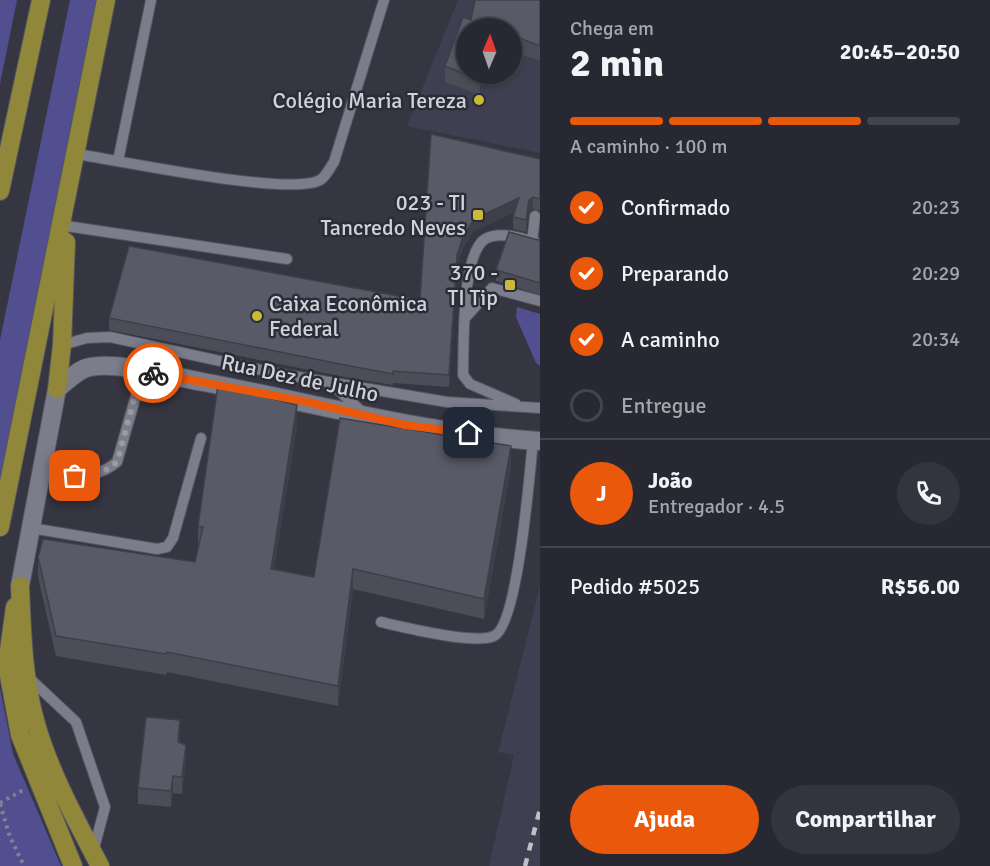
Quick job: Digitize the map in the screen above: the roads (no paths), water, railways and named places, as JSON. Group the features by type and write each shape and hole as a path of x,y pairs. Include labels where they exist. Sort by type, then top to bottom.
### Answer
{"highway":[{"path":"0,191 41,0"},
{"path":"0,527 106,0"},
{"path":"57,389 62,345 67,193"},
{"path":"20,586 27,675 36,724 64,795 97,859"},
{"path":"20,586 10,626 7,665 11,693 20,735 73,866"}],"main road":[{"name":"Rua Dez de Julho","path":"57,389 89,367 105,366 303,401 405,425 537,440"},
{"path":"20,586 57,389"}],"lane":[{"path":"118,160 151,0"},
{"path":"76,154 191,173 299,186 321,179 334,162 384,0"},
{"path":"522,406 470,384 463,375 469,272 480,244 487,238 509,236 536,243 535,216"},
{"path":"66,226 287,259"},
{"path":"466,317 492,288 540,301"},
{"path":"62,345 87,338 110,337 330,382 447,402 540,408"},
{"path":"41,475 92,477 105,472 117,462 142,371"},
{"path":"330,382 367,417"},
{"path":"31,528 157,549 167,547 173,538 201,438"},
{"path":"381,621 441,635 485,638 494,636 502,629 508,616 524,532 537,440"},
{"path":"27,675 76,722 105,807 97,859"}],"railway":[{"path":"525,866 540,809"}],"place":[{"name":"Colégio Maria Tereza","path":"479,100"},
{"name":"023 - TI Tancredo Neves","path":"478,215"},
{"name":"370 - TI Tip","path":"510,285"},
{"name":"Caixa Econômica Federal","path":"257,316"}]}
